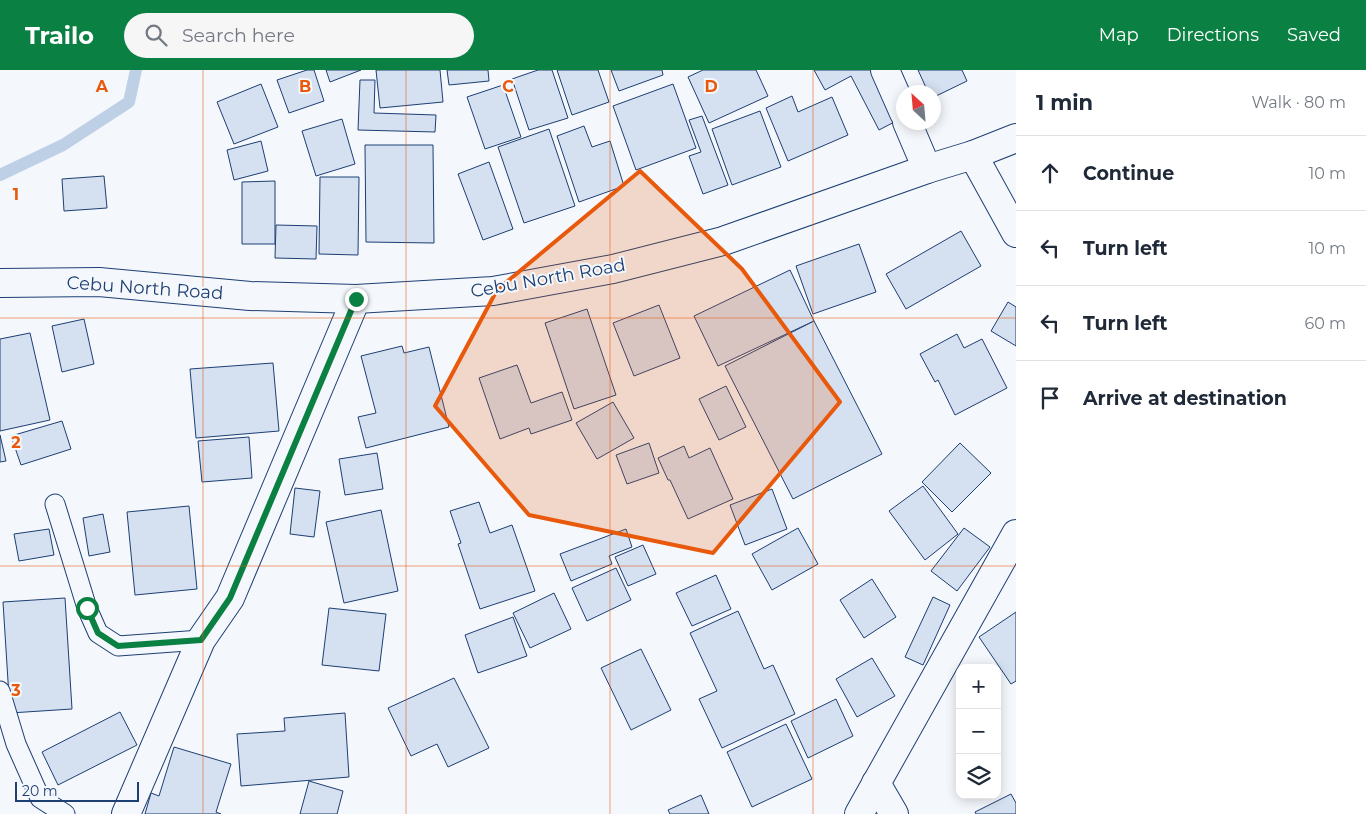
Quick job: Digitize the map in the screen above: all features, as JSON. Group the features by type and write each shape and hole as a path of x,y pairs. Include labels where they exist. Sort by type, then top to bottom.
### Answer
{"main road":[{"path":"885,70 896,95"},
{"path":"910,130 927,169"},
{"name":"Cebu North Road","path":"0,283 99,282 250,296 356,299 493,291 613,269 723,242 927,169 973,155 1016,138"},
{"path":"973,155 1016,233"},
{"path":"126,814 201,640 230,598 356,299"},
{"path":"859,814 1016,534"},
{"path":"876,783 894,814"}],"lane":[{"path":"55,504 87,608 98,633 118,646 201,640"},
{"path":"0,691 16,744 40,798 66,814"}],"highlighted area":[{"path":"640,171 742,269 840,402 713,553 529,515 435,406 497,290"}],"building":[{"path":"307,70 314,70 324,101 289,113 277,80"},
{"path":"326,70 361,70 330,82"},
{"path":"376,70 440,70 443,102 380,108"},
{"path":"447,70 488,70 489,81 449,85"},
{"path":"538,70 552,70 568,118 529,130 512,79"},
{"path":"557,70 598,70 609,102 572,115"},
{"path":"611,70 662,70 663,75 619,91"},
{"path":"703,70 756,70 768,96 709,123 688,77"},
{"path":"814,70 875,70 896,111 896,121 879,130 851,76 825,90"},
{"path":"918,70 962,70 967,81 941,94 941,85 925,85"},
{"path":"360,80 375,80 374,113 436,115 435,132 358,130"},
{"path":"261,84 278,127 234,144 217,102"},
{"path":"673,84 696,148 636,170 613,106"},
{"path":"503,85 521,137 485,149 467,97"},
{"path":"792,96 798,112 832,97 848,135 788,161 766,108"},
{"path":"760,111 781,167 732,185 712,129"},
{"path":"702,116 728,185 703,194 689,156 701,152 689,120"},
{"path":"342,119 355,164 316,176 302,131"},
{"path":"584,126 592,147 610,141 624,186 579,202 557,136"},
{"path":"549,129 575,206 524,223 498,147"},
{"path":"261,141 268,171 234,180 227,150"},
{"path":"365,145 433,145 434,243 366,242"},
{"path":"489,162 513,229 483,240 458,174"},
{"path":"104,176 107,208 64,211 62,179"},
{"path":"320,177 359,177 358,255 319,254"},
{"path":"275,181 275,244 242,244 242,182"},
{"path":"276,225 317,226 316,259 275,258"},
{"path":"961,231 981,266 906,309 886,274"},
{"path":"859,244 876,292 813,314 796,266"},
{"path":"790,270 814,321 718,366 694,316"},
{"path":"1008,302 1016,307 1016,346 991,331"},
{"path":"659,305 680,358 634,376 613,323"},
{"path":"587,309 616,395 574,409 545,323"},
{"path":"84,319 94,364 62,372 52,326"},
{"path":"814,321 882,454 793,499 725,366"},
{"path":"30,333 50,420 0,431 0,339"},
{"path":"957,334 964,348 982,339 1007,388 955,415 938,380 935,382 920,354"},
{"path":"402,346 404,353 429,347 449,427 366,448 358,417 376,413 361,356"},
{"path":"273,363 279,431 196,438 190,369"},
{"path":"517,365 531,403 562,392 572,420 531,434 529,428 500,439 479,378"},
{"path":"726,386 746,427 719,440 699,399"},
{"path":"613,402 634,438 597,459 576,423"},
{"path":"62,421 71,449 21,465 11,436"},
{"path":"0,435 6,461 0,462"},
{"path":"249,437 252,478 202,482 198,441"},
{"path":"649,443 659,473 627,484 616,455"},
{"path":"960,443 991,473 952,512 922,482"},
{"path":"684,446 689,458 710,448 733,499 688,519 658,458"},
{"path":"377,453 383,489 345,495 339,459"},
{"path":"923,486 958,534 925,560 889,511"},
{"path":"295,488 320,491 314,537 290,534"},
{"path":"772,489 787,529 745,545 730,505"},
{"path":"479,502 490,533 512,525 535,591 480,609 458,544 461,543 450,511"},
{"path":"189,506 197,589 135,595 127,512"},
{"path":"381,510 398,591 344,603 326,522"},
{"path":"103,514 110,552 89,556 83,518"},
{"path":"798,528 818,564 772,590 752,554"},
{"path":"964,528 990,547 957,591 931,571"},
{"path":"49,529 54,555 19,561 14,534"},
{"path":"626,529 632,547 609,556 612,564 571,581 560,554"},
{"path":"643,545 656,574 628,586 615,557"},
{"path":"616,568 631,600 587,621 572,588"},
{"path":"716,575 731,609 692,626 676,593"},
{"path":"872,579 896,617 864,638 840,600"},
{"path":"554,593 571,629 530,648 513,613"},
{"path":"933,597 950,605 923,665 905,657"},
{"path":"65,598 72,709 10,713 3,602"},
{"path":"329,608 386,614 379,671 322,665"},
{"path":"738,611 764,669 773,665 795,714 722,748 699,699 717,691 690,633"},
{"path":"1016,612 1016,681 1011,684 1001,669 1001,664 997,664 979,637"},
{"path":"513,617 527,656 478,673 465,635"},
{"path":"641,649 671,710 631,730 601,668"},
{"path":"872,658 895,696 857,717 836,679"},
{"path":"454,678 489,748 448,767 437,744 411,756 388,708"},
{"path":"836,699 853,736 808,758 791,721"},
{"path":"120,712 137,745 58,785 42,752"},
{"path":"345,713 349,777 241,786 237,734 285,731 284,718"},
{"path":"786,724 812,779 752,807 727,752"},
{"path":"174,747 231,764 216,812 221,814 145,814 151,793 159,796"},
{"path":"309,781 343,791 337,814 300,814"},
{"path":"1011,794 1016,803 1016,814 976,814 975,812"},
{"path":"701,795 709,814 670,814 668,810"}],"waterway":[{"path":"0,175 63,145 129,102 136,70"}],"route":[{"path":"87,608 98,633 118,646 201,640 230,598 356,299"}]}
